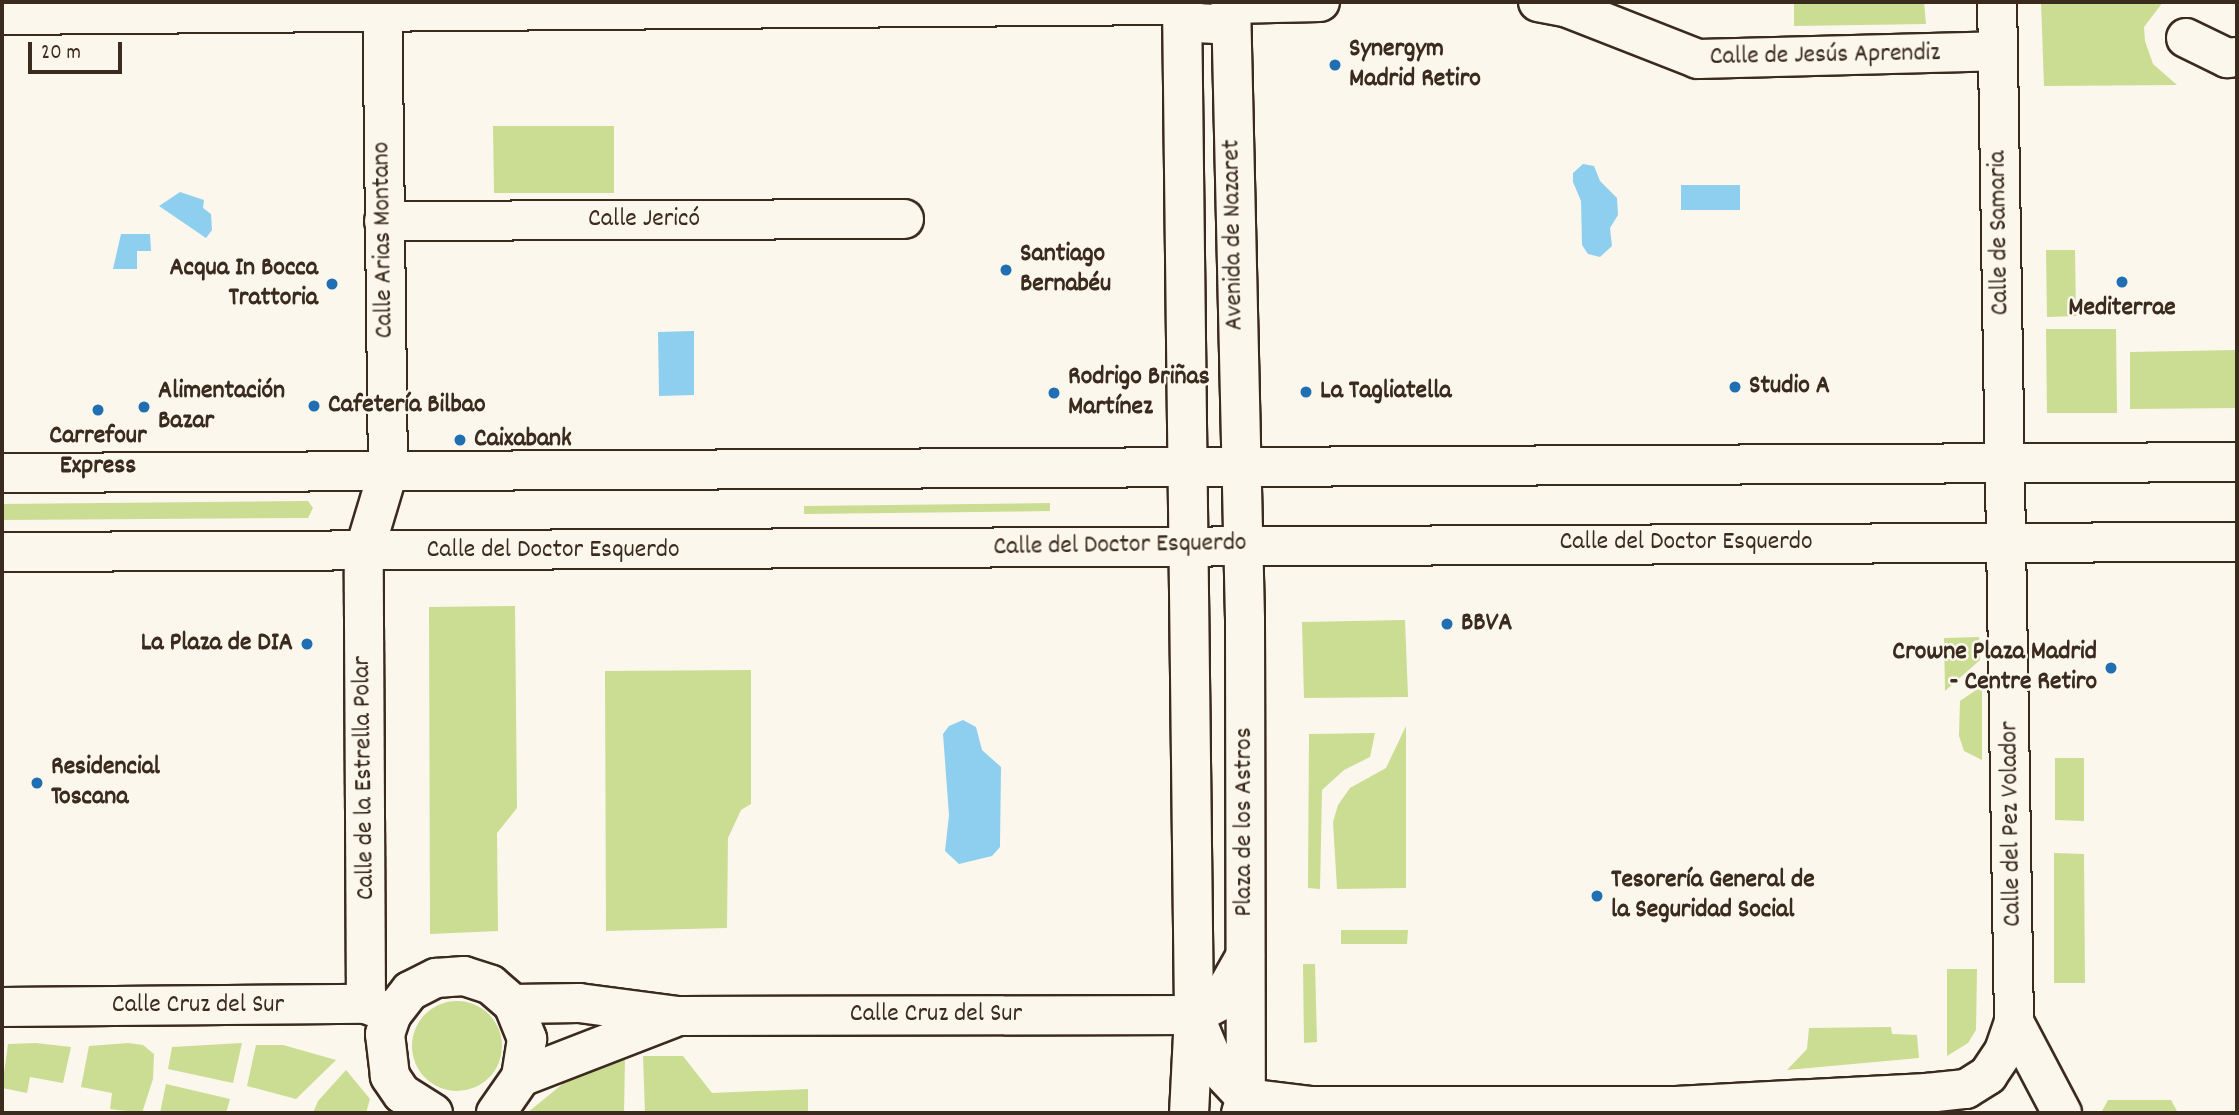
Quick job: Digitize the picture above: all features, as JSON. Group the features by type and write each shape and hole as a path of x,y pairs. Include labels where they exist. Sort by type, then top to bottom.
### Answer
{"street":[{"path":"2,15 381,5 929,4 1182,7 1196,23 1216,24 1231,7 1320,2"},
{"name":"Calle de Jesús Aprendiz","path":"1538,2 1568,8 1698,59 1997,51"},
{"name":"Calle de Samaria","path":"1997,2 2009,542"},
{"name":"Calle Arias Montano","path":"364,552 388,472 381,5"},
{"name":"Avenida de Nazaret","path":"1182,7 1188,546"},
{"name":"Avenida de Nazaret","path":"1231,7 1244,545"},
{"path":"2186,38 2227,58 2237,57"},
{"name":"Calle Jericó","path":"384,221 904,219"},
{"path":"2,473 1242,469 2237,462"},
{"name":"Calle del Pez Volador","path":"1927,1093 1966,1088 1988,1074 2004,1051 2014,1022 2009,542"},
{"name":"Calle del Doctor Esquerdo","path":"2,552 2237,542"},
{"name":"Plaza de los Astros","path":"1244,545 1244,1106"},
{"name":"Plaza de los Astros","path":"1188,546 1195,1015 1189,1113"},
{"name":"Calle de la Estrella Polar","path":"364,552 379,1009 385,1055 402,1094 424,1111"},
{"path":"1245,957 1220,1002 1195,1015 1215,1065 1244,1106 1566,1111 1927,1093 1964,1113"},
{"path":"379,1009 436,978 464,975 491,985 513,1004 527,1039 499,1101"},
{"name":"Calle Cruz del Sur","path":"513,1004 579,1003 678,1016 1195,1015"},
{"name":"Calle Cruz del Sur","path":"2,1007 379,1009"},
{"name":"Calle Cruz del Sur","path":"499,1101 678,1016"},
{"name":"Calle del Pez Volador","path":"2014,1022 2062,1113"}],"green space":[{"path":"1794,2 1924,2 1926,24 1794,26"},
{"path":"2041,2 2163,2 2144,27 2145,41 2153,64 2177,85 2044,86"},
{"path":"493,126 614,126 614,193 494,193"},
{"path":"2046,250 2075,250 2076,316 2047,317"},
{"path":"2046,329 2116,329 2117,413 2047,413"},
{"path":"2237,350 2237,408 2130,409 2130,352"},
{"path":"308,501 313,508 308,518 2,520 2,504"},
{"path":"1050,503 1050,511 804,514 804,506"},
{"path":"515,606 517,808 497,833 498,931 430,934 429,607"},
{"path":"1405,620 1408,697 1304,698 1302,622"},
{"path":"1979,637 1980,660 1945,691 1944,638"},
{"path":"751,670 751,804 741,810 728,838 727,928 606,931 605,671"},
{"path":"1982,686 1982,760 1964,751 1959,736 1960,701"},
{"path":"1406,726 1406,888 1337,889 1333,822 1338,805 1350,788 1386,768"},
{"path":"1375,733 1370,757 1344,770 1322,790 1320,889 1308,888 1309,734"},
{"path":"2055,758 2084,758 2084,821 2055,820"},
{"path":"2054,853 2084,854 2085,983 2054,983"},
{"path":"1341,930 1408,930 1407,944 1341,944"},
{"path":"1303,964 1315,964 1317,1042 1304,1043"},
{"path":"1947,969 1977,969 1976,1030 1968,1043 1947,1056"},
{"path":"457,1001 474,1005 489,1014 498,1029 502,1046 498,1063 489,1078 474,1087 457,1091 440,1087 425,1078 416,1063 412,1046 416,1029 425,1014 440,1005"},
{"path":"1891,1027 1892,1034 1917,1035 1919,1058 1787,1070 1807,1049 1809,1028"},
{"path":"36,1043 71,1047 63,1083 30,1077 27,1093 2,1088 8,1044"},
{"path":"128,1043 143,1045 154,1054 153,1079 142,1113 110,1109 112,1093 81,1087 89,1046"},
{"path":"242,1043 233,1083 168,1069 172,1047"},
{"path":"256,1045 283,1045 336,1060 296,1099 247,1086"},
{"path":"625,1056 624,1113 527,1113 587,1064"},
{"path":"643,1056 683,1056 712,1093 808,1089 808,1113 645,1113"},
{"path":"346,1070 370,1099 366,1113 313,1113 318,1101"},
{"path":"166,1084 230,1099 226,1113 160,1113"},
{"path":"2108,1100 2171,1100 2178,1113 2101,1113"}],"water":[{"path":"1583,164 1594,166 1600,181 1617,198 1618,215 1610,228 1612,246 1600,257 1588,254 1582,245 1581,201 1573,182 1573,173"},
{"path":"1681,185 1740,185 1740,210 1681,210"},
{"path":"180,192 204,200 203,208 211,214 212,230 206,238 159,206"},
{"path":"121,234 150,234 151,251 137,251 137,269 113,269"},
{"path":"694,331 694,395 659,396 658,332"},
{"path":"963,720 976,727 982,750 1001,767 1000,847 992,856 959,864 945,851 949,815 943,734 949,726"}],"place":[{"name":"Synergym Madrid Retiro","path":"1335,65"},
{"name":"Santiago Bernabéu","path":"1006,270"},
{"name":"Mediterrae","path":"2122,282"},
{"name":"Acqua In Bocca Trattoria","path":"332,284"},
{"name":"Studio A","path":"1735,387"},
{"name":"La Tagliatella","path":"1306,392"},
{"name":"Rodrigo Briñas Martínez","path":"1054,393"},
{"name":"Cafetería Bilbao","path":"314,406"},
{"name":"Alimentación Bazar","path":"144,407"},
{"name":"Carrefour Express","path":"98,410"},
{"name":"Caixabank","path":"460,440"},
{"name":"BBVA","path":"1447,624"},
{"name":"La Plaza de DIA","path":"307,644"},
{"name":"Crowne Plaza Madrid - Centre Retiro","path":"2111,668"},
{"name":"Residencial Toscana","path":"37,783"},
{"name":"Tesorería General de la Seguridad Social","path":"1597,896"}]}
